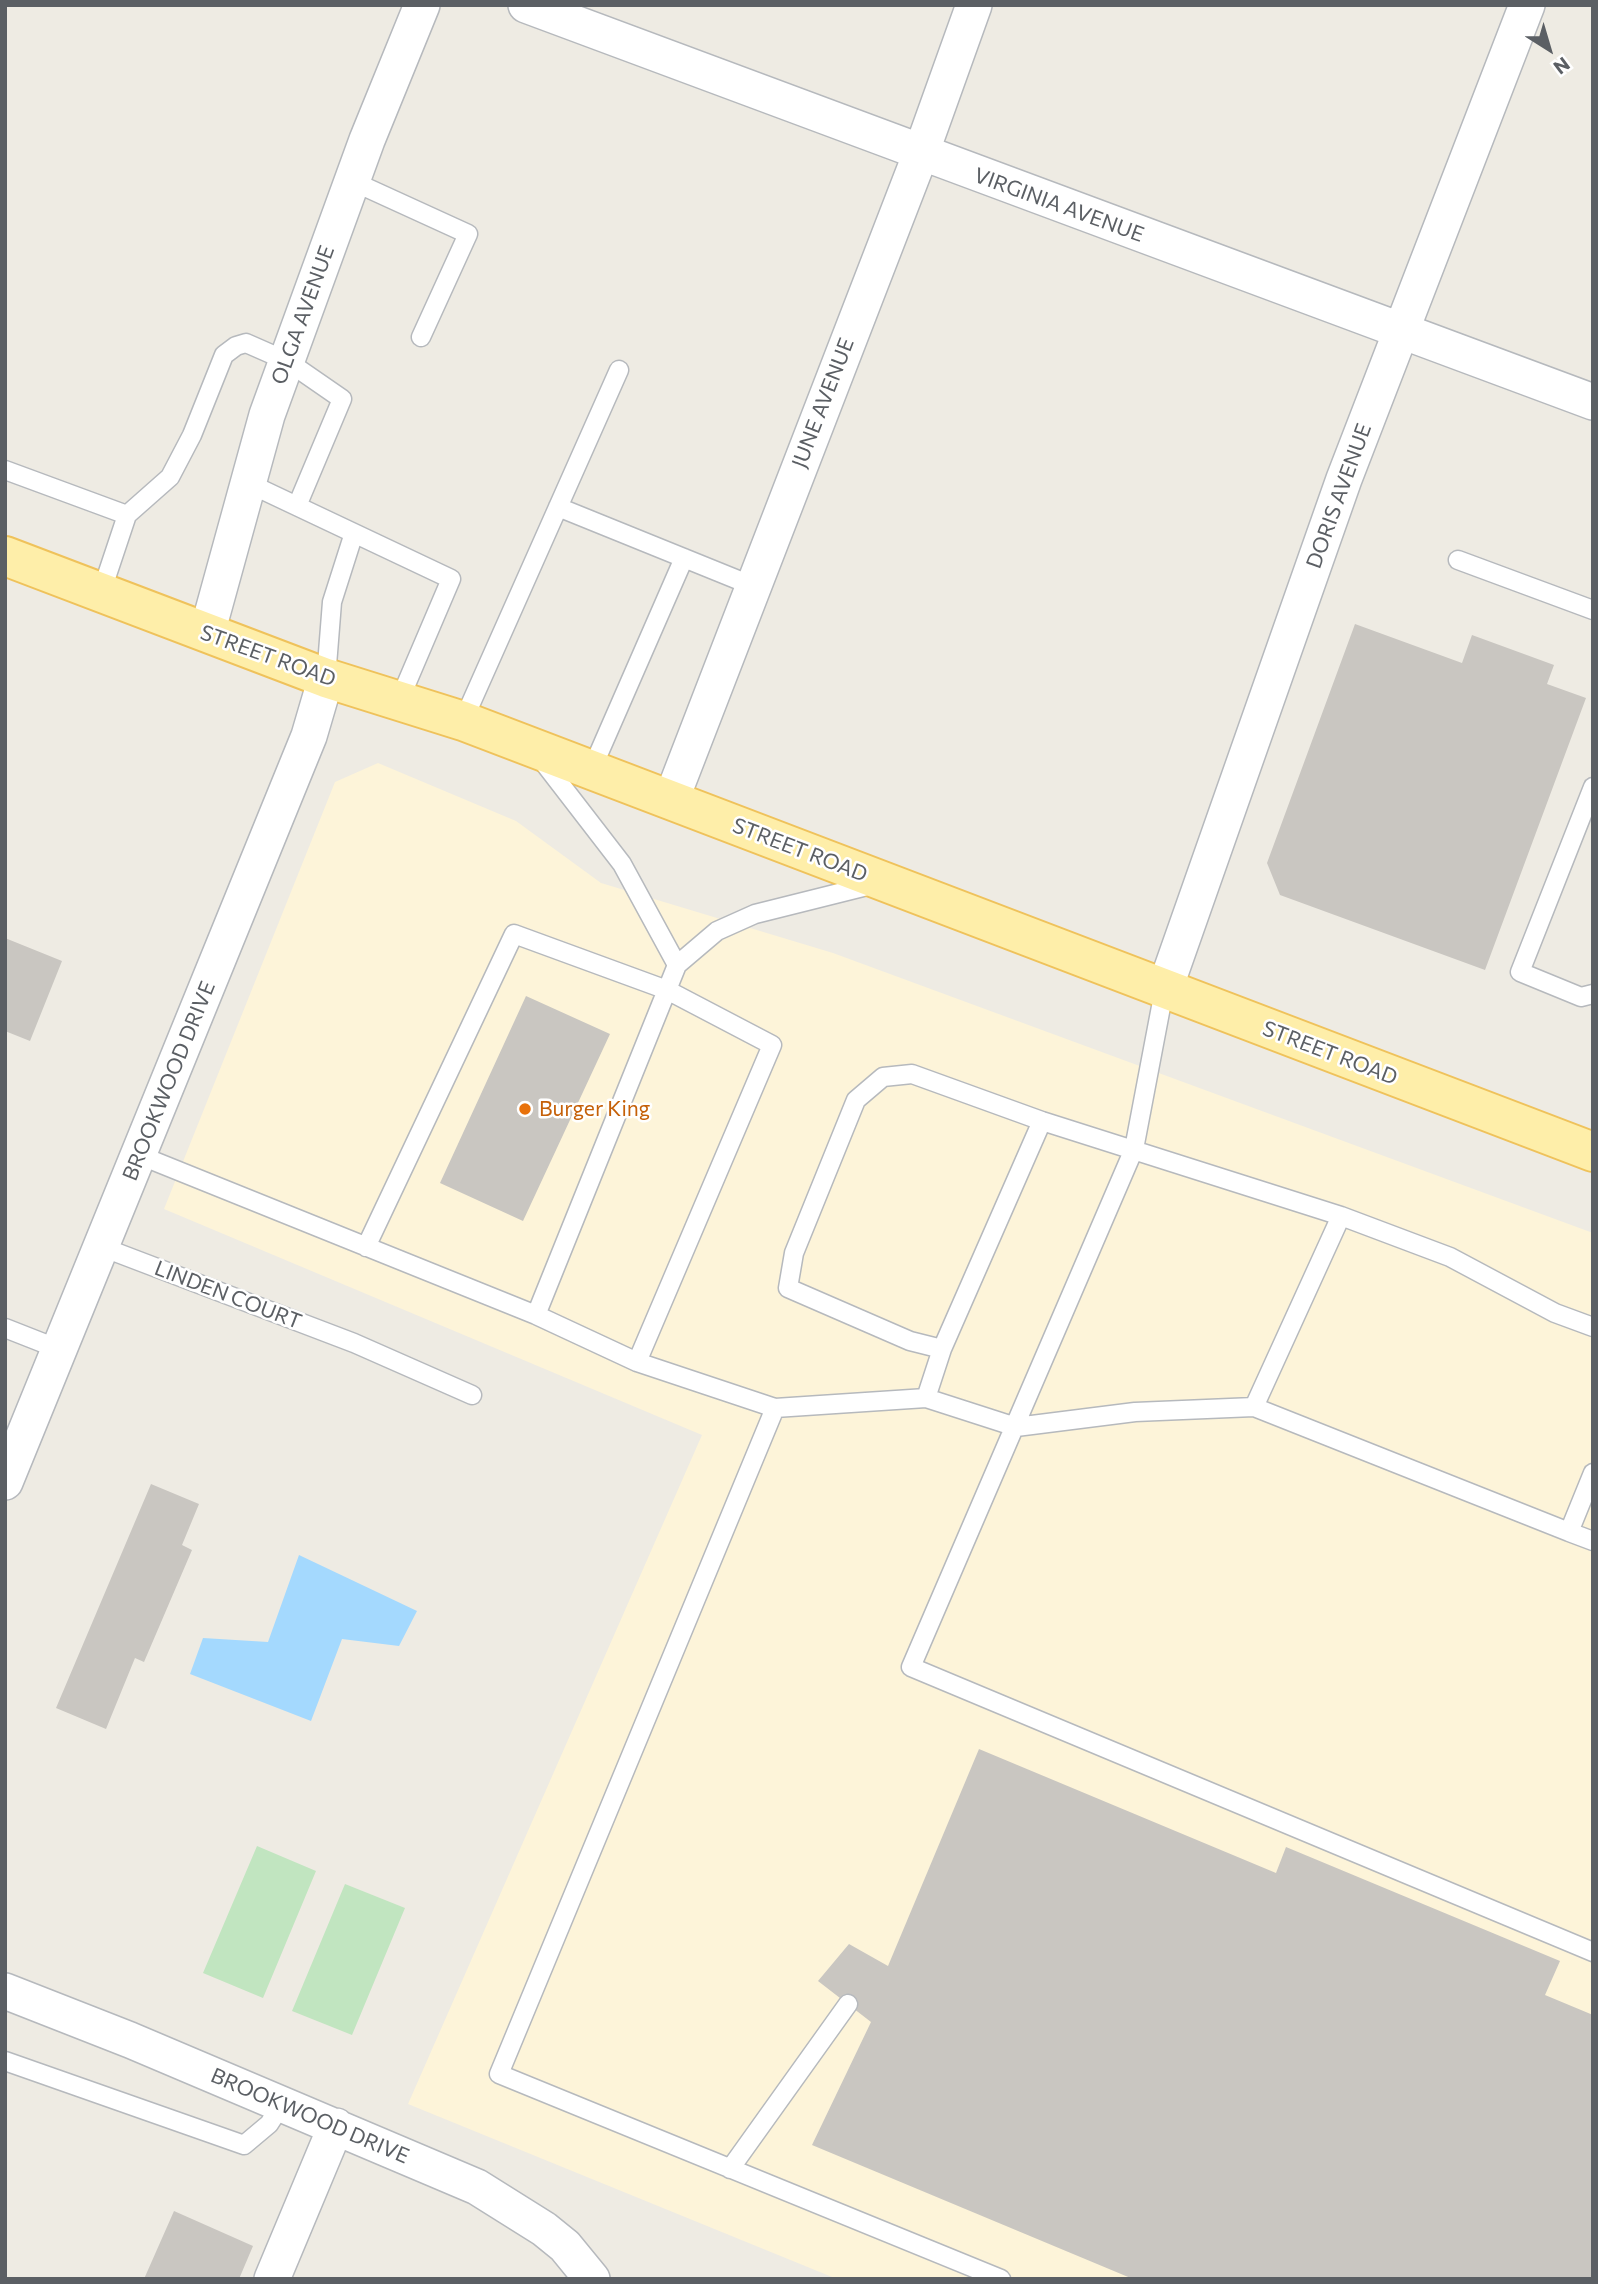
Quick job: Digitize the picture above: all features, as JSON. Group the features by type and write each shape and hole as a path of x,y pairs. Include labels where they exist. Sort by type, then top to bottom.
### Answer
{"main road":[{"name":"STREET ROAD","path":"5,556 326,678 463,721 534,751 671,800 1164,991 1593,1152"}],"street":[{"name":"OLGA AVENUE","path":"207,633 248,483 286,361 352,181 422,5"},
{"name":"VIRGINIA AVENUE","path":"526,5 1593,402"},
{"name":"JUNE AVENUE","path":"671,800 921,153 974,5"},
{"name":"DORIS AVENUE","path":"1164,991 1399,332 1527,5"},
{"name":"BROOKWOOD DRIVE","path":"5,1482 309,736 326,678"},
{"name":"BROOKWOOD DRIVE","path":"5,1991 336,2126 477,2188 544,2229 565,2246 592,2279"},
{"path":"272,2279 336,2126"}],"lane":[{"path":"352,181 468,234 421,337"},
{"path":"101,593 127,515 170,477 192,435 224,355 246,343 286,361 342,399 297,506"},
{"path":"463,721 619,370"},
{"path":"5,470 127,515"},
{"path":"248,483 451,579 399,701"},
{"path":"558,507 753,586"},
{"path":"326,678 332,602 354,533"},
{"path":"591,771 684,558"},
{"path":"1458,560 1593,610"},
{"path":"534,751 622,864 677,965"},
{"path":"1593,787 1520,972 1581,997 1593,994"},
{"path":"536,1315 677,965 717,931 755,914 883,882"},
{"path":"366,1247 514,934 667,990 772,1045 638,1362"},
{"path":"1164,991 1134,1149 911,1667 1593,1952"},
{"path":"942,1349 910,1340 788,1288 794,1253 856,1100 883,1077 912,1074 1042,1121 1341,1216 1450,1257 1555,1312 1593,1327"},
{"path":"926,1398 942,1349 1042,1121"},
{"path":"139,1155 536,1315 638,1362 775,1408 926,1398 1016,1427 1135,1412 1254,1407 1593,1541"},
{"path":"1254,1407 1341,1216"},
{"name":"LINDEN COURT","path":"102,1247 354,1343 472,1395"},
{"path":"5,1328 61,1350"},
{"path":"775,1408 499,2074 1001,2279"},
{"path":"1569,1532 1593,1473"},
{"path":"730,2169 848,2004"},
{"path":"5,2061 244,2145 269,2124 282,2104"}],"shaded area":[{"path":"378,763 516,821 601,883 833,953 1593,1233 1593,2279 837,2279 408,2104 702,1435 164,1209 335,782"}],"green space":[{"path":"257,1846 316,1871 263,1998 203,1973"},
{"path":"345,1884 405,1908 352,2035 292,2011"}],"water":[{"path":"299,1555 417,1611 399,1646 342,1639 311,1721 190,1674 203,1638 268,1642"}],"building":[{"path":"1355,624 1462,663 1472,635 1554,665 1547,684 1586,698 1485,970 1280,895 1267,863"},
{"path":"5,938 62,961 30,1041 5,1031"},
{"name":"Burger King","path":"526,996 610,1034 523,1221 440,1183"},
{"path":"151,1484 199,1504 182,1545 192,1550 144,1662 135,1658 106,1729 56,1708"},
{"path":"979,1749 1276,1873 1286,1847 1560,1961 1545,1995 1593,2015 1593,2279 1133,2279 812,2145 871,2022 818,1981 849,1944 888,1966"},
{"path":"174,2211 253,2246 239,2279 144,2279"}],"place":[{"name":"Burger King","path":"525,1109"}]}
